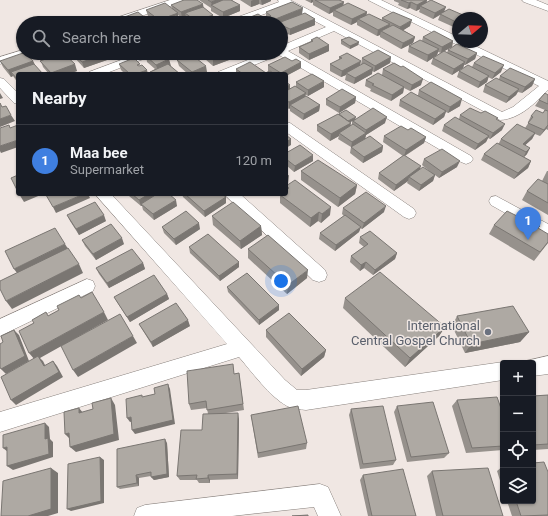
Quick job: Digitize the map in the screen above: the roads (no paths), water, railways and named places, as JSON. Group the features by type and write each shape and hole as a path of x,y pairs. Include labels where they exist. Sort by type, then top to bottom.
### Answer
{"street":[{"path":"132,16 179,0"},
{"path":"373,0 452,39"},
{"path":"527,0 548,8"},
{"path":"248,16 285,1 500,116 505,117 513,113 548,85 471,48"},
{"path":"288,48 333,28"},
{"path":"0,61 16,55"},
{"path":"288,55 466,159"},
{"path":"101,72 132,60"},
{"path":"227,72 257,60"},
{"path":"0,81 16,98"},
{"path":"288,127 409,213"},
{"path":"104,196 241,348 278,387 293,399 306,400 500,371"},
{"path":"233,196 319,275"},
{"path":"496,201 548,230"},
{"path":"0,328 87,286"},
{"path":"0,422 241,348"},
{"path":"536,367 548,365"},
{"path":"145,516 320,495 330,516"}],"place":[{"name":"Maa bee","path":"528,240"},
{"name":"International Central Gospel Church","path":"488,332"}]}
